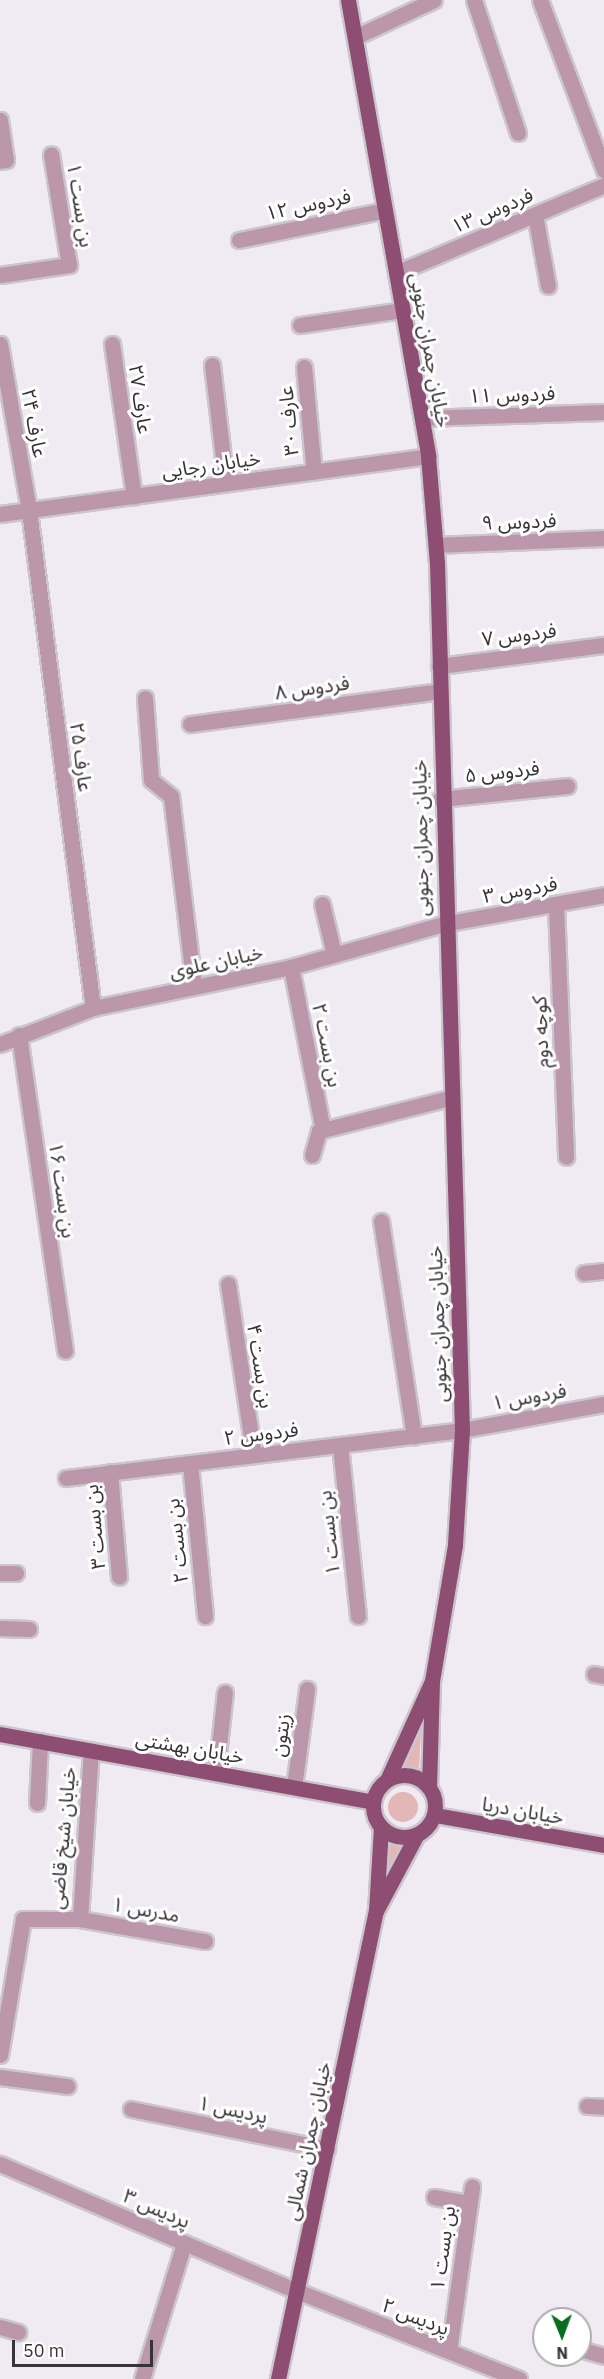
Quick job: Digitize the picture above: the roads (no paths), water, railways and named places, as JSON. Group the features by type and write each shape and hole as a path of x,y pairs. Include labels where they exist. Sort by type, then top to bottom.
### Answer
{"main road":[{"name":"خیابان چمران جنوبی","path":"348,0 422,418 428,456 435,545 443,924 462,1430 455,1545 432,1681 429,1786"},
{"name":"خیابان چمران جنوبی","path":"387,1780 432,1681"},
{"name":"خیابان بهشتی","path":"0,1734 373,1802"},
{"path":"412,1776 429,1786 435,1815 416,1836 397,1837 381,1827 373,1802 387,1780 412,1776"},
{"name":"خیابان دریا","path":"435,1815 604,1845"},
{"name":"خیابان چمران شمالی","path":"278,2379 376,1911 381,1827"},
{"name":"خیابان چمران شمالی","path":"376,1911 416,1836"}],"street":[{"path":"355,37 434,0"},
{"path":"474,0 518,133"},
{"path":"540,0 604,170"},
{"path":"0,120 6,160 0,161"},
{"name":"بن بست ۱","path":"0,275 69,265 51,154"},
{"name":"فردوس ۱۳","path":"396,273 604,185"},
{"name":"فردوس ۱۲","path":"239,240 385,210"},
{"path":"534,215 548,286"},
{"path":"300,325 403,310"},
{"name":"عارف ۲۴","path":"0,344 29,510"},
{"name":"عارف ۲۷","path":"112,344 134,496"},
{"path":"212,365 226,483"},
{"name":"عارف ۳۰","path":"304,367 314,472"},
{"name":"فردوس ۱۱","path":"422,418 604,412"},
{"name":"خیابان رجایی","path":"0,514 428,456"},
{"name":"عارف ۲۵","path":"29,510 93,1008"},
{"name":"فردوس ۹","path":"435,545 604,538"},
{"name":"فردوس ۷","path":"439,666 604,645"},
{"name":"فردوس ۸","path":"190,724 439,691"},
{"path":"145,698 151,780 171,796 194,987"},
{"name":"فردوس ۵","path":"440,799 567,786"},
{"name":"فردوس ۳","path":"443,924 604,895"},
{"path":"322,904 334,954"},
{"name":"کوچه دوم","path":"556,905 567,1157"},
{"name":"خیابان علوی","path":"0,1044 93,1008 291,967 443,924"},
{"name":"بن بست ۲","path":"291,967 323,1130"},
{"name":"بن بست ۱۶","path":"20,1035 65,1351"},
{"path":"312,1155 323,1130 449,1098"},
{"path":"381,1221 414,1436"},
{"path":"584,1273 604,1272"},
{"name":"بن بست ۴","path":"228,1284 254,1455"},
{"name":"فردوس ۱","path":"462,1430 604,1404"},
{"name":"فردوس ۲","path":"66,1478 462,1430"},
{"name":"بن بست ۱","path":"340,1444 358,1616"},
{"name":"بن بست ۲","path":"190,1462 205,1616"},
{"name":"بن بست ۳","path":"110,1472 119,1577"},
{"path":"0,1573 16,1573"},
{"path":"0,1628 29,1629"},
{"name":"زیتون","path":"294,1787 307,1689"},
{"path":"216,1773 225,1692"},
{"path":"37,1803 40,1741"},
{"name":"خیابان شیخ قاضی","path":"1,2045 23,1919 80,1919 91,1750"},
{"name":"مدرس ۱","path":"80,1919 206,1941"},
{"path":"0,2077 67,2086"},
{"path":"587,2106 604,2108"},
{"name":"پردیس ۱","path":"131,2109 327,2149"},
{"name":"پردیس ۳","path":"0,2164 297,2291"},
{"name":"بن بست ۱","path":"449,2351 472,2187"},
{"path":"434,2197 470,2203"},
{"path":"142,2379 184,2243"},
{"name":"پردیس ۲","path":"297,2291 519,2379"},
{"path":"0,2327 18,2332"}]}
